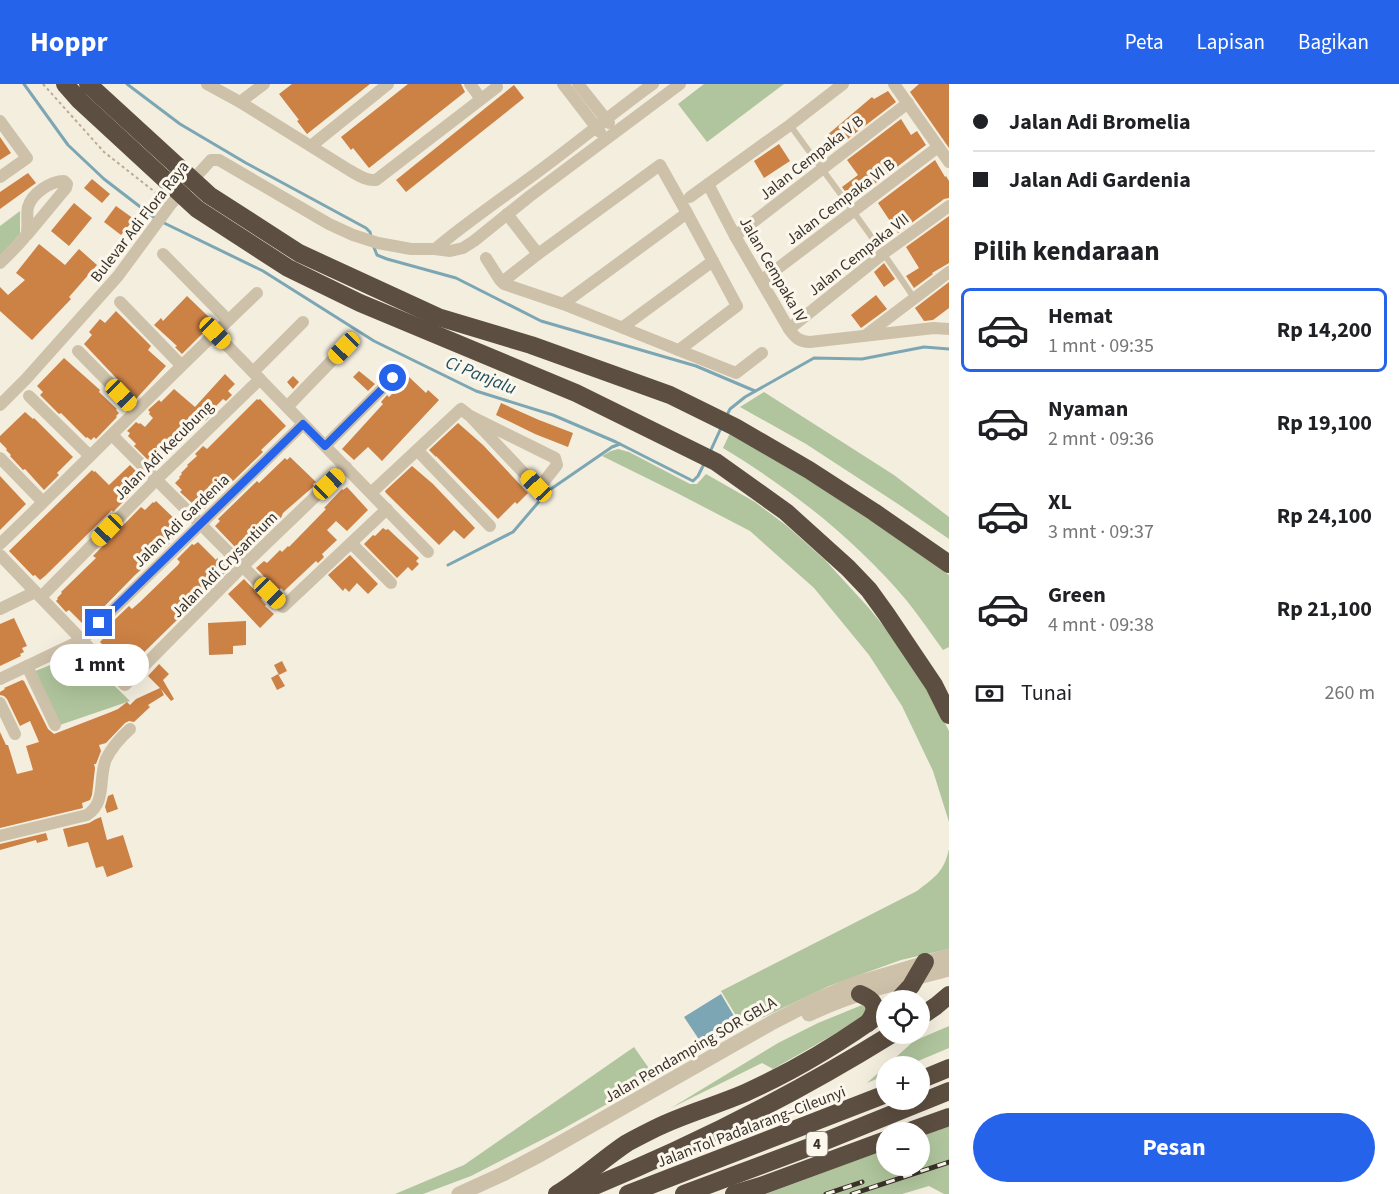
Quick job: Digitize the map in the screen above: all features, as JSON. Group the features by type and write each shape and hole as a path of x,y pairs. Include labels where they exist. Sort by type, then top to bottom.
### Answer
{"highway":[{"path":"65,84 197,208 288,268 360,303 576,393 716,462 786,512 869,590 934,685 949,715"},
{"path":"88,84 209,195 299,253 438,317 531,345 670,395 735,427 809,470 949,564"},
{"path":"907,990 921,970"},
{"path":"860,994 874,1004 875,1010 868,1023"},
{"path":"930,1010 949,995"},
{"path":"557,1194 628,1143 658,1127 743,1094 777,1078 876,1017"},
{"path":"575,1194 691,1143 765,1106 876,1043"},
{"path":"930,1076 949,1068"},
{"name":"4","path":"684,1194 823,1142 949,1090"},
{"name":"Jalan Tol Padalarang–Cileunyi","path":"628,1194 876,1098"},
{"path":"930,1124 949,1117"},
{"path":"734,1194 876,1144"}],"street":[{"path":"207,84 368,180 376,180 496,87"},
{"path":"240,102 264,84"},
{"path":"311,146 388,84"},
{"path":"470,84 481,99"},
{"path":"562,84 612,136"},
{"path":"578,84 601,123"},
{"path":"435,249 653,84"},
{"name":"Bulevar Adi Flora Raya","path":"0,405 118,276 165,213 208,161 217,159 329,224 353,235 373,242 411,249 450,251 474,242 507,214 680,84"},
{"path":"690,197 843,84"},
{"path":"894,84 949,162"},
{"name":"Jalan Cempaka V B","path":"735,236 908,103"},
{"path":"0,121 27,158 0,177"},
{"name":"Jalan Cempaka VI B","path":"761,281 938,147"},
{"path":"502,282 660,165 737,306 679,350"},
{"name":"Jalan Cempaka IV","path":"708,184 735,236 795,337 801,342 810,342 865,336"},
{"name":"Jalan Cempaka VII","path":"789,329 884,253 949,206"},
{"path":"563,304 687,213"},
{"path":"507,214 538,254"},
{"path":"0,263 27,235"},
{"path":"163,254 228,320"},
{"path":"486,258 504,284 623,327 736,374 762,353"},
{"path":"623,327 713,261"},
{"path":"865,336 949,272"},
{"path":"0,544 257,293"},
{"path":"120,302 181,365"},
{"name":"Jalan Adi Kecubung","path":"0,609 38,595 157,479 303,322"},
{"path":"865,336 934,328 949,329"},
{"path":"215,333 428,552"},
{"path":"287,407 344,348"},
{"path":"78,351 136,410"},
{"path":"325,446 393,378"},
{"path":"29,396 90,456"},
{"path":"371,493 461,409 536,486 542,484 557,465 555,458 470,416"},
{"name":"Jalan Adi Gardenia","path":"0,679 82,640 303,424"},
{"path":"112,435 283,607 387,509"},
{"path":"417,450 490,526"},
{"path":"0,458 43,502"},
{"name":"Jalan Adi Crysantium","path":"82,640 125,685 243,566 346,467"},
{"path":"351,543 391,583"},
{"path":"0,555 82,640"},
{"path":"27,666 56,725"},
{"path":"0,703 15,734"},
{"path":"0,836 90,813 98,804 102,771 106,759 120,738 130,729"},
{"name":"Jalan Pendamping SOR GBLA","path":"459,1194 544,1158 776,1030 816,1011 921,970 949,956"},
{"name":"Jalan Pendamping SOR GBLA","path":"483,1194 773,1022 804,1006 852,985 921,970 949,969"}],"lane":[{"path":"790,125 884,253 914,298"}],"path":[{"path":"43,84 104,152 165,213"}],"green space":[{"path":"704,84 784,84 707,142 678,104"},
{"path":"20,211 20,234 0,256 0,226"},
{"path":"764,392 894,475 949,517 949,539 806,444 740,407"},
{"path":"730,433 818,486 949,575 949,647 943,650 907,601 844,537 798,498 723,448"},
{"path":"618,449 629,452 690,484 697,484 706,474 755,502 787,526 825,560 868,607 921,676 949,731 949,822 933,771 902,706 869,655 814,588 750,531 602,456"},
{"path":"81,653 130,701 54,727 30,673"},
{"path":"949,849 949,949 901,960 829,986 743,1027 721,991 917,891 938,873"},
{"path":"862,1005 866,1008 866,1014 856,1022 773,1069 762,1063 671,1108 778,1043"},
{"path":"949,1026 949,1048 930,1056 897,1056 911,1044 930,1044 930,1034"},
{"path":"634,1047 655,1077 561,1130 471,1176 423,1194 395,1194 464,1165"},
{"path":"949,1126 949,1194 944,1194 929,1186 902,1194 766,1194 876,1153 876,1176 930,1176 930,1133"}],"water":[{"path":"721,994 741,1028 704,1047 684,1017"}],"building":[{"path":"292,84 370,84 307,134 279,94"},
{"path":"408,84 461,84 465,92 369,168 341,137"},
{"path":"919,84 949,84 949,148 910,92"},
{"path":"514,85 524,98 406,192 396,180"},
{"path":"888,91 896,102 836,148 826,136 872,97 874,99"},
{"path":"901,119 911,135 917,131 926,145 852,201 842,187 858,175 847,160"},
{"path":"0,137 11,153 0,160"},
{"path":"779,144 790,161 764,178 754,161"},
{"path":"935,160 949,181 949,198 944,199 898,233 878,203"},
{"path":"28,173 36,183 0,209 0,192"},
{"path":"92,179 110,194 102,203 84,188"},
{"path":"74,203 92,218 69,246 51,231"},
{"path":"116,206 134,219 121,235 104,222"},
{"path":"949,216 949,263 914,288 906,276 919,268 906,247"},
{"path":"39,244 65,265 79,249 97,265 69,297 71,299 32,340 0,311 0,287 8,295 25,280 16,273"},
{"path":"884,263 895,279 884,287 874,272"},
{"path":"949,282 949,308 933,320 924,321 915,308"},
{"path":"876,295 887,309 861,328 851,315"},
{"path":"187,296 214,322 182,354 175,347 177,346 154,325 161,318 163,321"},
{"path":"116,311 151,346 148,350 166,366 136,399 84,344 92,335 89,332 100,319 105,323"},
{"path":"64,358 100,390 99,392 119,413 96,439 86,438 40,395 43,392 37,386"},
{"path":"359,371 375,384 368,391 353,377"},
{"path":"225,374 235,384 228,391 232,395 226,401 223,399 209,413 211,415 205,421 203,419 197,426 195,423 163,455 166,458 156,468 134,446 136,444 128,436 130,433 127,431 136,422 145,427 153,418 148,410 159,400 161,402 174,389 195,407"},
{"path":"293,376 299,382 293,389 287,382"},
{"path":"409,377 426,393 428,390 439,400 382,461 368,447 354,460 342,449 383,404 381,402 387,395 389,397"},
{"path":"257,399 260,399 286,426 261,450 263,452 203,510 180,492 182,490 175,483 187,465 197,456 195,454 203,446 207,449"},
{"path":"501,403 573,433 568,447 496,415"},
{"path":"25,412 73,457 44,490 10,456 0,442 0,436"},
{"path":"458,423 483,445 528,493 498,519 429,450"},
{"path":"290,457 316,482 243,553 215,526 220,521 218,519 257,481 259,483 285,458 287,460"},
{"path":"130,465 145,480 40,580 35,575 33,576 9,551 92,470 109,485"},
{"path":"412,466 433,484 475,528 464,539 454,530 439,545 386,493 385,491"},
{"path":"0,476 26,504 0,530"},
{"path":"347,487 368,510 347,531 336,521 327,530 337,540 322,554 324,557 318,563 316,561 284,591 281,588 278,591 256,568 264,561 267,563 280,550 282,552 289,547 342,489"},
{"path":"156,501 182,526 180,531 96,615 83,624 69,610 66,612 56,601 57,598 96,558 93,556 141,507 145,510"},
{"path":"383,528 388,529 419,558 416,561 419,564 412,571 408,567 397,578 364,544"},
{"path":"198,542 227,568 225,573 132,664 127,667 113,653 110,657 100,642 112,629 108,626 129,606 132,609 140,602 178,565 180,562 177,559 192,544"},
{"path":"350,555 378,584 368,594 357,583 349,592 345,588 343,591 328,575"},
{"path":"244,579 274,614 260,628 228,594"},
{"path":"14,618 27,646 22,648 24,652 20,654 21,656 0,666 0,624"},
{"path":"246,621 246,645 233,646 233,654 209,655 208,623"},
{"path":"282,661 287,671 279,675 274,665"},
{"path":"159,664 169,674 163,680 174,699 171,701 161,689 164,695 148,705 150,707 134,722 125,723 106,743 99,745 101,751 94,764 92,795 90,800 82,803 83,808 0,828 0,732 8,745 17,774 33,770 26,746 39,742 30,721 20,726 7,699 0,695 0,692 4,688 24,681 48,729 54,734 118,709 127,702 130,705 136,699 160,688 148,676"},
{"path":"278,674 285,686 277,690 271,678"},
{"path":"113,794 118,809 107,813 105,807 108,796"},
{"path":"101,817 107,840 123,835 133,867 107,877 103,866 96,868 88,842 68,847 63,829 89,823"},
{"path":"46,833 48,840 37,843 36,840 0,850 0,844"}],"waterway":[{"name":"Ci Panjalu","path":"24,84 68,145 104,179 156,219"},
{"path":"127,84 180,124 246,163 366,228 371,236"},
{"name":"Ci Panjalu","path":"162,222 263,271 374,341 476,391 553,415 616,442 693,481 704,464"},
{"path":"373,245 377,255 456,278 541,321 696,366 755,391"},
{"name":"Ci Panjalu","path":"726,417 730,409 745,397 814,358 862,359 924,347 949,349"},
{"name":"Ci Panjalu","path":"710,452 721,428"},
{"path":"448,565 513,532 548,491 612,447 620,444"}],"railway":[{"path":"852,1194 949,1162"},
{"path":"826,1194 862,1182"}],"route":[{"path":"99,623 303,424 325,446 393,378"}]}
